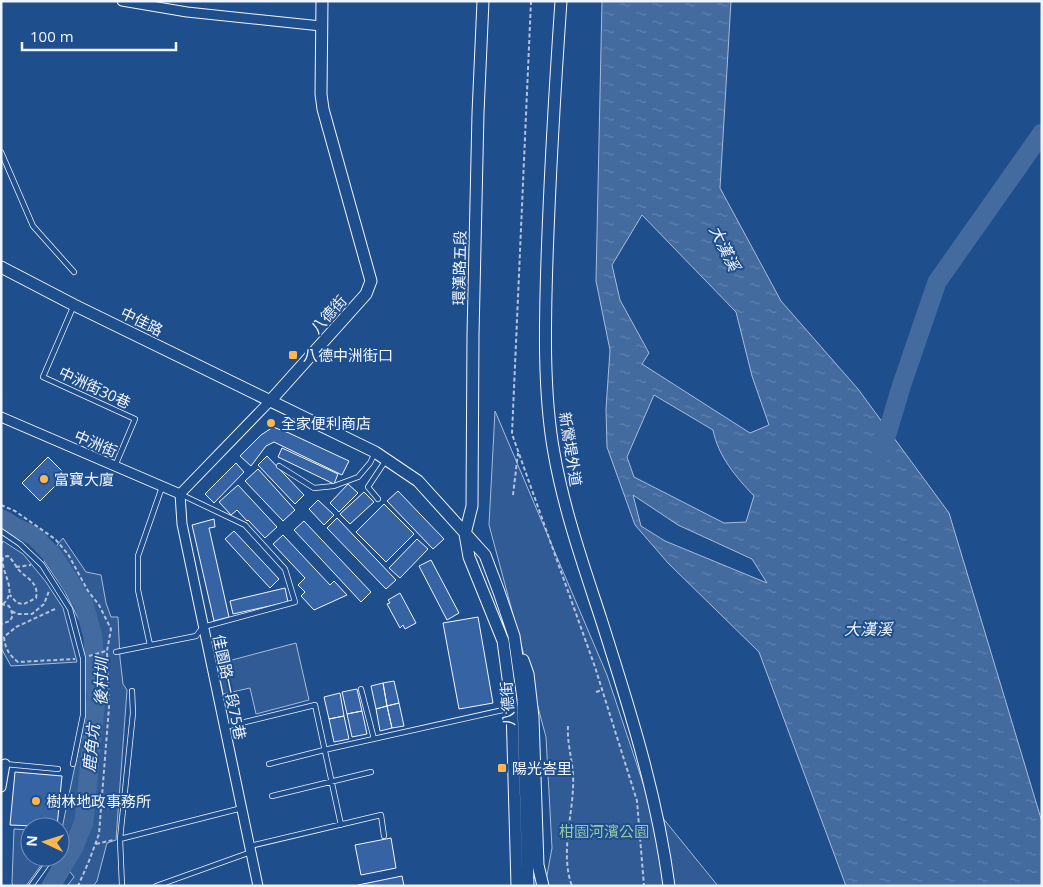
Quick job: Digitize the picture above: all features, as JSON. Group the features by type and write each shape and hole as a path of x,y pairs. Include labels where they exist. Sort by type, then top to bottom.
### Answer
{"street":[{"path":"122,1 187,12 322,26"},
{"name":"八德街","path":"322,1 321,94 323,108 371,280 366,294 271,400 375,452 418,481 485,555 514,636 523,699 528,886"},
{"name":"環漢路五段","path":"465,534 472,506 473,316 482,1"},
{"name":"新鶯堤外道","path":"561,1 552,135 545,309 548,393 554,450 564,504 644,757 663,840 669,886"},
{"name":"中佳路","path":"1,267 74,305 271,400"},
{"path":"180,494 271,400"},
{"name":"中洲街","path":"1,417 180,494"},
{"name":"佳園路一段75巷","path":"180,494 182,524 258,886"},
{"name":"八德街","path":"465,534 469,557 503,641 512,708 516,886"},
{"path":"514,636 528,674 533,717 538,865 543,886"},
{"path":"1,787 5,764"}],"lane":[{"path":"1,152 33,226 74,272"},
{"name":"中洲街30巷","path":"74,305 43,377 135,419 115,466"},
{"path":"279,466 314,488 334,486 358,477 370,463 375,452"},
{"path":"378,499 368,487 386,460"},
{"path":"150,645 138,590 138,556 162,486"},
{"path":"116,652 196,636 203,627 295,602 285,569 244,525 180,494"},
{"path":"1,531 20,544 42,565 70,609 82,658 82,714 73,764"},
{"path":"361,689 374,739"},
{"path":"122,886 120,839 132,713 132,691"},
{"path":"225,727 315,705 341,825"},
{"path":"269,764 512,708"},
{"path":"5,764 58,769"},
{"path":"272,796 371,772"},
{"path":"120,839 242,808"},
{"path":"156,886 250,849 381,815 384,836"},
{"path":"31,886 45,867"}],"path":[{"path":"514,495 518,450"},
{"path":"2,604 8,600 10,594 8,579 2,562 3,558 8,556 16,567 34,582 38,591 36,598 24,604 16,602 10,594"},
{"path":"16,567 33,565"},
{"path":"2,604 9,606 17,614 32,614 44,604 49,591"},
{"path":"55,609 16,627 4,636 5,644 10,655 18,662 73,659"},
{"path":"1,624 10,621 13,615 12,611"},
{"path":"87,657 107,651"},
{"path":"596,692 602,690"},
{"path":"568,726 567,740 573,776 567,869 572,886"},
{"path":"96,844 120,839"}],"shaded area":[{"name":"柑園河濱公園","path":"495,411 607,675 649,801 718,886 545,886 552,848 546,737 489,525"},
{"path":"63,538 86,572 101,575 106,603 111,617 118,617 123,684 127,690 116,840 107,843 97,881 93,886 67,886 74,877 66,867 70,867 70,817 65,817 90,694 91,660 83,628 64,590 44,561"},
{"path":"3,541 23,554 46,582 63,608 77,662 11,666 1,648 1,546"},
{"path":"296,643 309,700 256,714 250,688 223,694 217,664"},
{"path":"14,829 20,829 20,867 40,867 26,886 13,886"}],"water":[{"name":"大漢溪","path":"602,1 731,1 720,188 781,301 858,389 949,513 1042,822 1042,886 846,886 759,652 668,563 635,525 607,447 606,409 610,350 596,281","holes":["642,215 736,312 752,376 769,425 750,433 642,364 649,353 620,300 612,265","654,395 713,430 715,440 723,457 734,474 754,496 746,522 724,523 634,477 627,457","633,495 678,525 752,559 767,583 665,541 641,526"]}],"building":[{"path":"273,427 349,461 342,475 274,442 266,446 251,466 240,456 261,435"},
{"path":"282,448 338,474 334,484 278,457"},
{"path":"267,456 304,495 295,504 258,465"},
{"name":"富寶大廈","path":"48,457 66,475 40,501 22,483"},
{"path":"236,463 244,472 214,503 205,494"},
{"path":"258,469 295,510 283,521 245,481"},
{"path":"348,484 358,493 339,512 330,503"},
{"path":"238,485 277,527 265,538 237,510 231,515 219,502"},
{"path":"398,491 444,539 433,549 387,501"},
{"path":"364,492 374,502 350,524 340,514"},
{"path":"318,500 334,515 324,525 309,509"},
{"path":"384,504 414,534 386,562 356,532"},
{"path":"337,518 396,580 386,589 327,528"},
{"path":"214,519 215,527 209,528 229,617 214,621 192,525"},
{"path":"304,521 371,592 361,602 294,530"},
{"path":"234,531 279,579 270,588 225,539"},
{"path":"283,535 330,585 334,581 347,595 314,610 301,596 305,592 298,585 305,578 273,544"},
{"path":"417,539 428,549 400,578 389,568"},
{"path":"431,560 459,613 447,620 419,566"},
{"path":"285,588 288,602 233,614 230,601"},
{"path":"400,593 416,623 405,629 403,625 400,628 387,604 390,603 388,600"},
{"path":"478,617 493,703 459,709 443,623"},
{"path":"394,681 399,703 387,706 383,683"},
{"path":"383,683 387,706 376,709 371,686"},
{"path":"357,689 362,711 347,714 342,692"},
{"path":"340,693 344,716 329,719 324,697"},
{"path":"399,703 404,726 392,728 387,706"},
{"path":"387,706 392,728 380,731 376,709"},
{"path":"362,711 367,734 352,737 347,714"},
{"path":"344,716 349,739 334,742 329,719"},
{"name":"樹林地政事務所","path":"15,772 62,776 58,817 20,817 20,825 10,825"},
{"path":"391,838 396,868 361,875 355,845"},
{"path":"402,876 404,886 358,886 358,885"}],"waterway":[{"path":"881,454 901,387 937,282 1042,133"},
{"name":"後村圳","path":"1,510 10,514 56,547 86,598 98,626 102,657 101,696 91,827 60,886"},
{"name":"鹿角坑","path":"1,520 34,536 54,557 84,604 93,637 96,698 84,821 74,847 51,886"}],"place":[{"name":"八德中洲街口","path":"293,355"},
{"name":"全家便利商店","path":"271,423"},
{"name":"富寶大廈","path":"44,479"},
{"name":"陽光峇里","path":"502,768"},
{"name":"樹林地政事務所","path":"36,801"}]}
